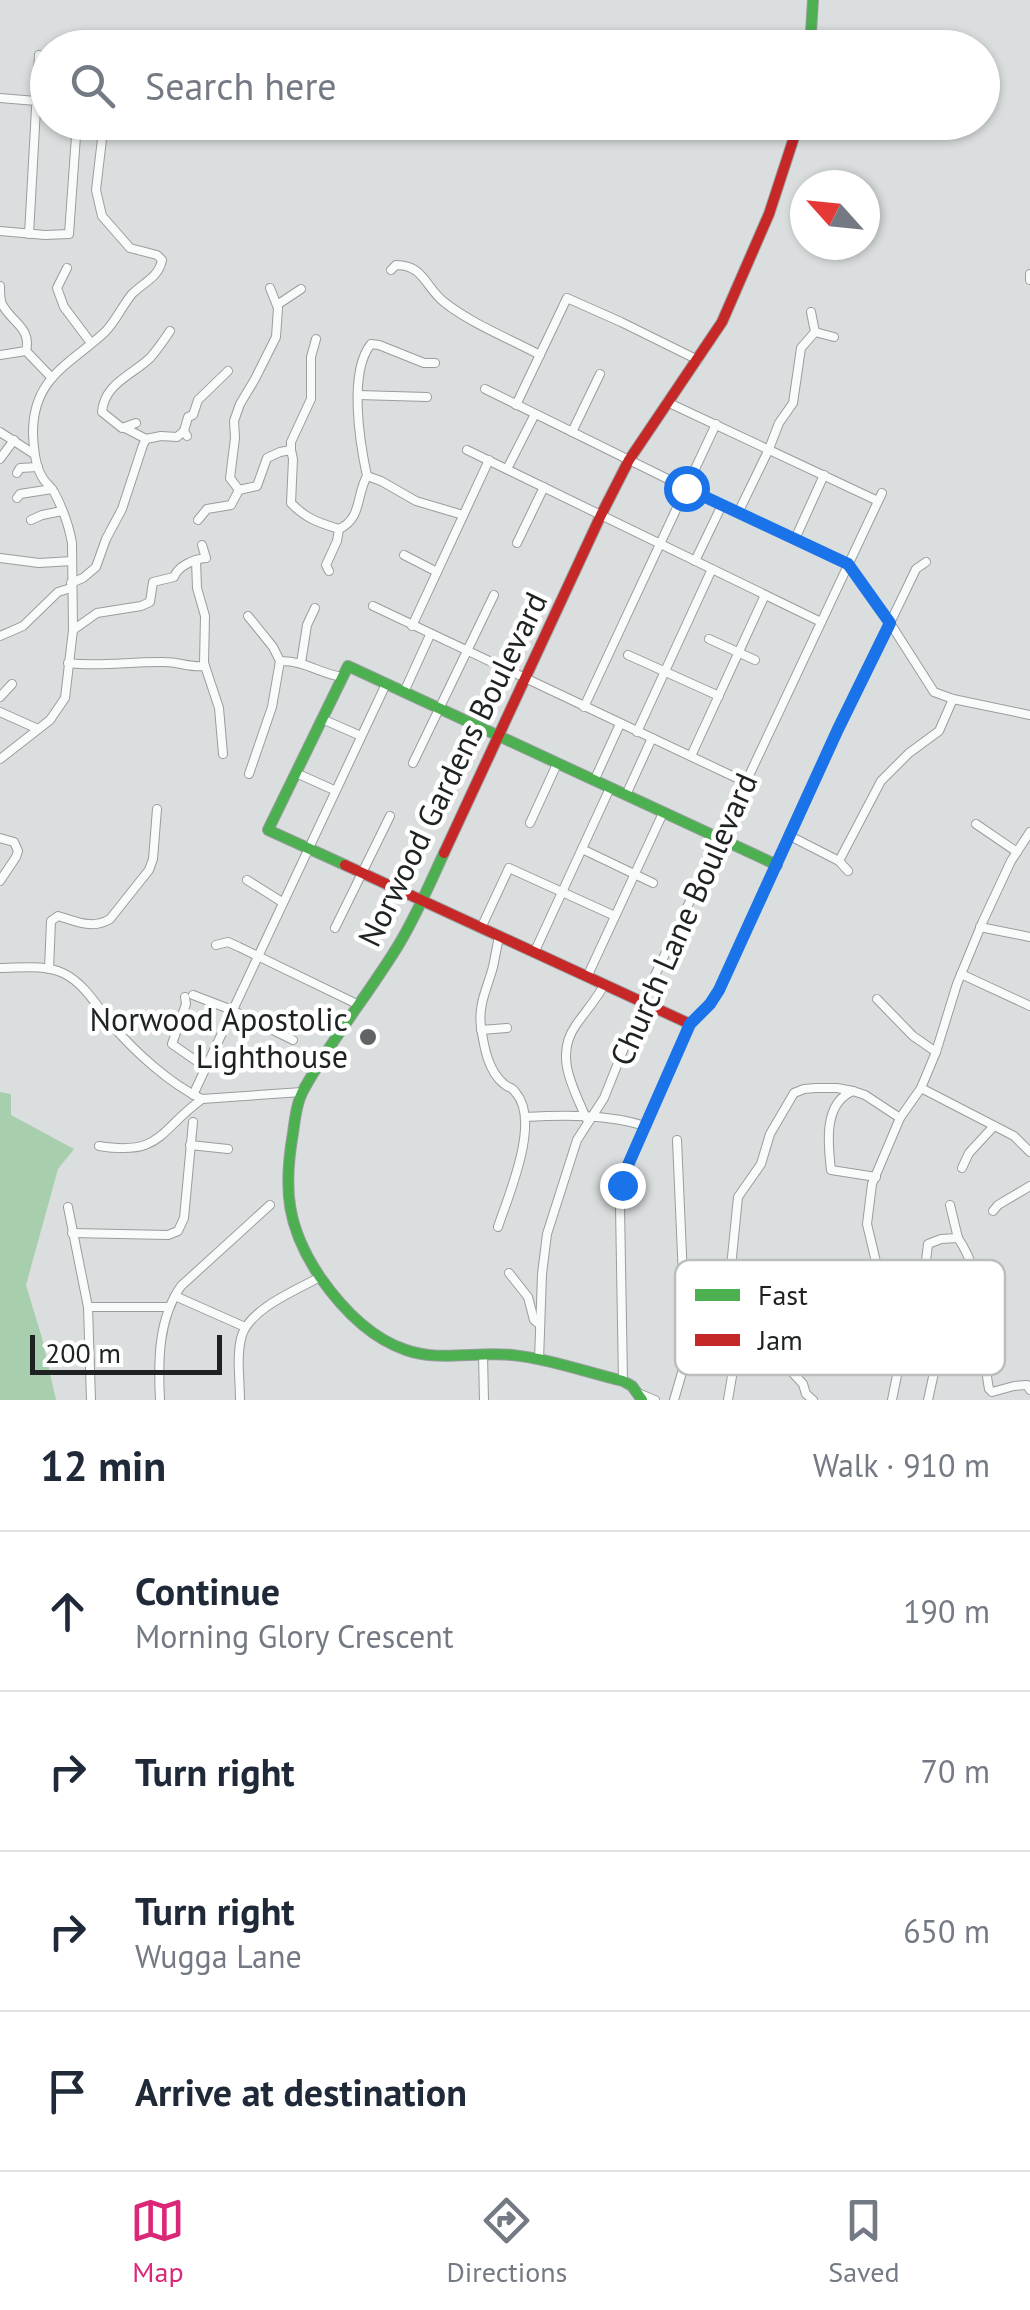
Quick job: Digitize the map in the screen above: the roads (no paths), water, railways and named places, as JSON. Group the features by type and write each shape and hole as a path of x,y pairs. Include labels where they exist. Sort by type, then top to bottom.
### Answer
{"street":[{"path":"811,30 813,0"},
{"path":"0,98 30,101"},
{"path":"29,234 35,140"},
{"path":"0,231 69,234 76,140"},
{"path":"0,759 50,720 65,698 73,630 69,530 34,454 35,407 40,394 64,364 108,329 128,299 161,268 162,260 157,255 130,248 102,216 96,190 102,140"},
{"name":"Norwood Gardens Boulevard","path":"640,1397 623,1380 539,1360 510,1355 409,1352 388,1344 345,1310 320,1278 301,1241 287,1199 296,1112 302,1092 398,946 422,900 629,460 722,322 780,185 794,140"},
{"path":"391,270 396,265 416,269 440,300 540,355"},
{"path":"67,268 57,288 64,307 91,343"},
{"path":"0,286 1,302 27,336 26,351"},
{"path":"277,305 298,287"},
{"path":"239,490 230,478 234,421 276,337 277,305 270,288"},
{"path":"516,405 567,298 698,360"},
{"path":"811,312 815,332"},
{"path":"170,332 104,400 105,415 120,427 146,440 185,433 188,417 193,415 198,400 228,371"},
{"path":"815,332 834,337"},
{"path":"738,513 779,423 793,403 801,348 815,332"},
{"path":"316,338 311,356 311,398 291,442 292,503 304,517 339,529 349,525 356,514 367,476 361,450 358,394 366,349 371,344 434,363"},
{"path":"26,351 52,378"},
{"path":"0,354 26,351"},
{"path":"572,432 600,374"},
{"path":"485,389 848,564 934,692 1030,716"},
{"path":"358,394 427,396"},
{"path":"668,402 824,476 794,539"},
{"path":"507,469 535,414"},
{"path":"124,427 136,423"},
{"path":"584,707 716,424"},
{"path":"0,432 34,454"},
{"path":"0,459 14,440"},
{"path":"1,635 23,626 58,592 96,567 146,440"},
{"path":"198,520 207,508 231,505 239,490 257,486 268,458 290,450"},
{"path":"468,450 820,622"},
{"path":"412,626 489,460"},
{"path":"17,473 20,468 38,467"},
{"path":"367,476 416,501 463,514"},
{"name":"Church Lane Boulevard","path":"539,1360 542,1274 548,1234 577,1140 604,1098 642,1003 880,497 824,476"},
{"path":"518,543 544,487"},
{"path":"17,498 20,494 52,488"},
{"path":"695,561 722,505"},
{"path":"31,520 62,511"},
{"path":"329,571 326,565 339,529"},
{"path":"73,630 97,613 150,602 153,582 174,577 177,570 206,558 202,544"},
{"path":"404,555 436,572"},
{"path":"0,558 39,563 72,561"},
{"path":"196,560 197,588 205,616 205,666 219,708 222,754"},
{"path":"623,1380 622,1185 628,1165 690,1024 719,990 916,569 926,562"},
{"path":"637,732 712,569"},
{"path":"412,763 494,595"},
{"path":"691,756 765,595"},
{"path":"373,606 745,782"},
{"path":"301,663 307,625 315,608"},
{"path":"248,616 280,661 272,706 249,774"},
{"path":"404,692 430,635"},
{"path":"709,639 754,660"},
{"path":"628,655 719,696"},
{"path":"68,662 93,666 130,661 205,666"},
{"path":"280,661 301,663 343,677"},
{"path":"690,1024 268,830 348,666 777,864"},
{"path":"0,697 12,684"},
{"path":"99,1146 119,1149 156,1142 197,1097 205,1067 386,684"},
{"path":"840,861 881,782 939,731 953,699"},
{"path":"0,712 38,730"},
{"path":"322,719 360,736"},
{"path":"594,780 620,724"},
{"path":"626,796 652,738"},
{"path":"530,822 557,764"},
{"path":"296,773 334,790"},
{"path":"534,953 610,788"},
{"path":"50,969 54,917 86,925 103,923 143,878 152,859 157,809"},
{"path":"587,977 663,813"},
{"path":"335,928 390,816"},
{"path":"976,824 1017,852"},
{"path":"876,1260 868,1224 872,1184 900,1118 921,1088 980,928 1030,832"},
{"path":"790,836 840,861 848,871"},
{"path":"0,838 14,842 18,851 0,880"},
{"path":"582,849 652,883"},
{"path":"481,928 509,868 615,916"},
{"path":"247,880 282,902"},
{"path":"980,928 1030,937"},
{"path":"498,1227 521,1157 525,1117 515,1090 493,1071 482,1030 482,998 499,936"},
{"path":"216,944 228,942 359,1006"},
{"path":"0,968 50,969 67,975 84,989 128,1044 197,1097 302,1092"},
{"path":"961,974 1030,1006"},
{"path":"589,1118 564,1062 574,1028 604,985"},
{"path":"205,1067 172,1044 189,996 232,1010 292,1040"},
{"path":"878,998 913,1036 936,1052"},
{"path":"482,1030 507,1028"},
{"path":"732,1260 738,1197 761,1164 770,1134 794,1094 816,1088 853,1090 900,1118"},
{"path":"921,1088 1014,1136 1030,1152"},
{"path":"853,1090 844,1094 830,1119 827,1141 831,1170 876,1177"},
{"path":"525,1117 564,1115 646,1126"},
{"path":"72,1233 178,1231 184,1218 194,1122"},
{"path":"962,1168 969,1153 994,1126"},
{"path":"677,1140 682,1260"},
{"path":"190,1145 228,1150"},
{"path":"993,1211 1030,1186"},
{"path":"160,1400 160,1346 174,1296 270,1205"},
{"path":"950,1205 958,1238 969,1260"},
{"path":"68,1207 88,1307 92,1400"},
{"path":"926,1260 928,1244 958,1238"},
{"path":"509,1273 528,1297 534,1320 540,1325"},
{"path":"240,1400 239,1349 246,1328 261,1310 320,1278"},
{"path":"174,1296 246,1328"},
{"path":"88,1307 170,1308"},
{"path":"483,1354 484,1400"},
{"path":"674,1400 681,1375"},
{"path":"794,1375 812,1400"},
{"path":"892,1400 897,1375"},
{"path":"928,1400 933,1375"},
{"path":"988,1375 992,1392 1027,1385 1030,1390"},
{"path":"728,1400 732,1376"},
{"path":"640,1397 655,1400"}],"place":[{"name":"Norwood Apostolic Lighthouse","path":"368,1037"}]}
